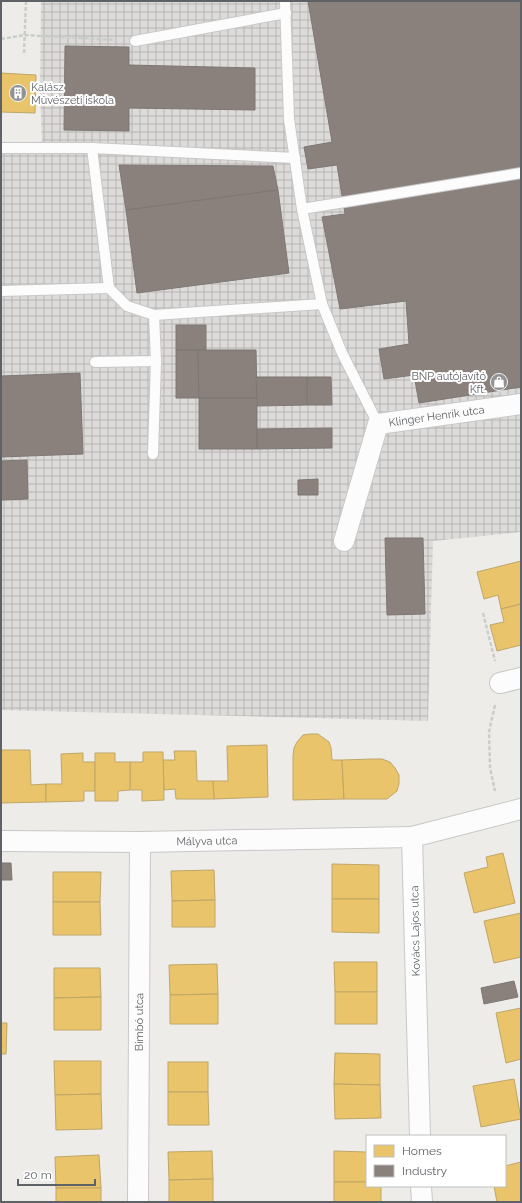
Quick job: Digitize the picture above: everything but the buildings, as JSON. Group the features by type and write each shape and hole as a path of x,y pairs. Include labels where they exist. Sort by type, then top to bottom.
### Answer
{"street":[{"name":"Klinger Henrik utca","path":"344,541 378,424 521,404"},
{"path":"500,683 521,678"},
{"path":"412,837 521,809"},
{"name":"Mályva utca","path":"1,841 140,842 412,837"},
{"name":"Kovács Lajos utca","path":"412,837 420,1135"},
{"name":"Bimbó utca","path":"138,1202 140,842"},
{"path":"421,1187 422,1202"}],"lane":[{"path":"285,1 289,119 302,209 322,304 342,353 378,424"},
{"path":"135,41 286,13"},
{"path":"1,148 92,148 295,158"},
{"path":"92,148 109,288 127,306 154,315 322,304"},
{"path":"302,209 521,173"},
{"path":"1,291 109,288"},
{"path":"153,454 156,361 154,315"},
{"path":"95,362 156,361"}],"path":[{"path":"24,53 26,1"},
{"path":"1,39 24,35 135,41"},
{"path":"483,613 500,683 489,732 490,768 501,814"}],"shaded area":[{"path":"41,1 521,1 521,532 433,541 428,721 1,710 1,151 42,141 40,95"}],"place":[{"name":"Kalász Művészeti iskola","path":"18,93"},
{"name":"BNP autójavító Kft.","path":"499,382"}]}
